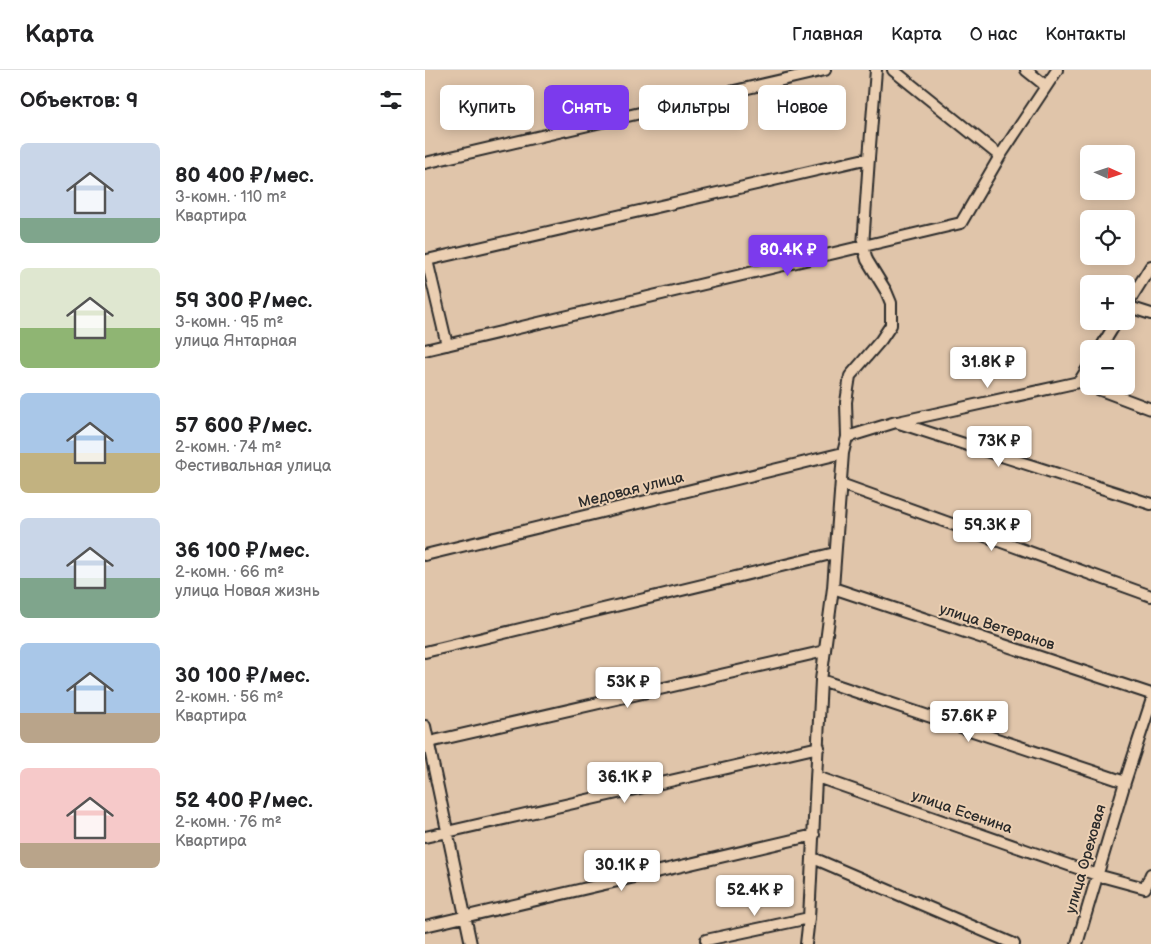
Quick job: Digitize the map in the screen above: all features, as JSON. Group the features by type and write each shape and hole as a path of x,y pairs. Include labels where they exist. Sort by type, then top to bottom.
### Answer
{"street":[{"path":"425,162 825,70"},
{"path":"807,944 819,747 821,680 833,588 843,453 847,438 846,402 851,376 881,340 891,324 891,303 867,260 863,246 877,70"},
{"path":"893,70 1000,156"},
{"path":"1026,70 1046,86"},
{"path":"425,350 961,223 1000,156 1057,70"},
{"path":"447,345 426,258 869,158"},
{"path":"1135,292 1151,266"},
{"path":"1135,309 1151,314"},
{"path":"847,438 896,422 1080,386"},
{"path":"1114,395 1151,408"},
{"path":"896,422 1151,504"},
{"name":"Медовая улица","path":"425,555 843,453"},
{"path":"841,484 1151,596"},
{"path":"425,652 835,553"},
{"name":"улица Ветеранов","path":"833,588 1151,694"},
{"path":"427,742 825,651"},
{"path":"821,680 1125,782"},
{"name":"улица Ореховая","path":"1077,944 1151,702"},
{"path":"425,726 471,944"},
{"path":"425,838 819,747"},
{"name":"улица Есенина","path":"817,777 1097,875 1145,888 1151,874"},
{"path":"425,926 465,915 814,835"},
{"path":"813,858 1014,944"},
{"path":"706,940 809,918"}]}
